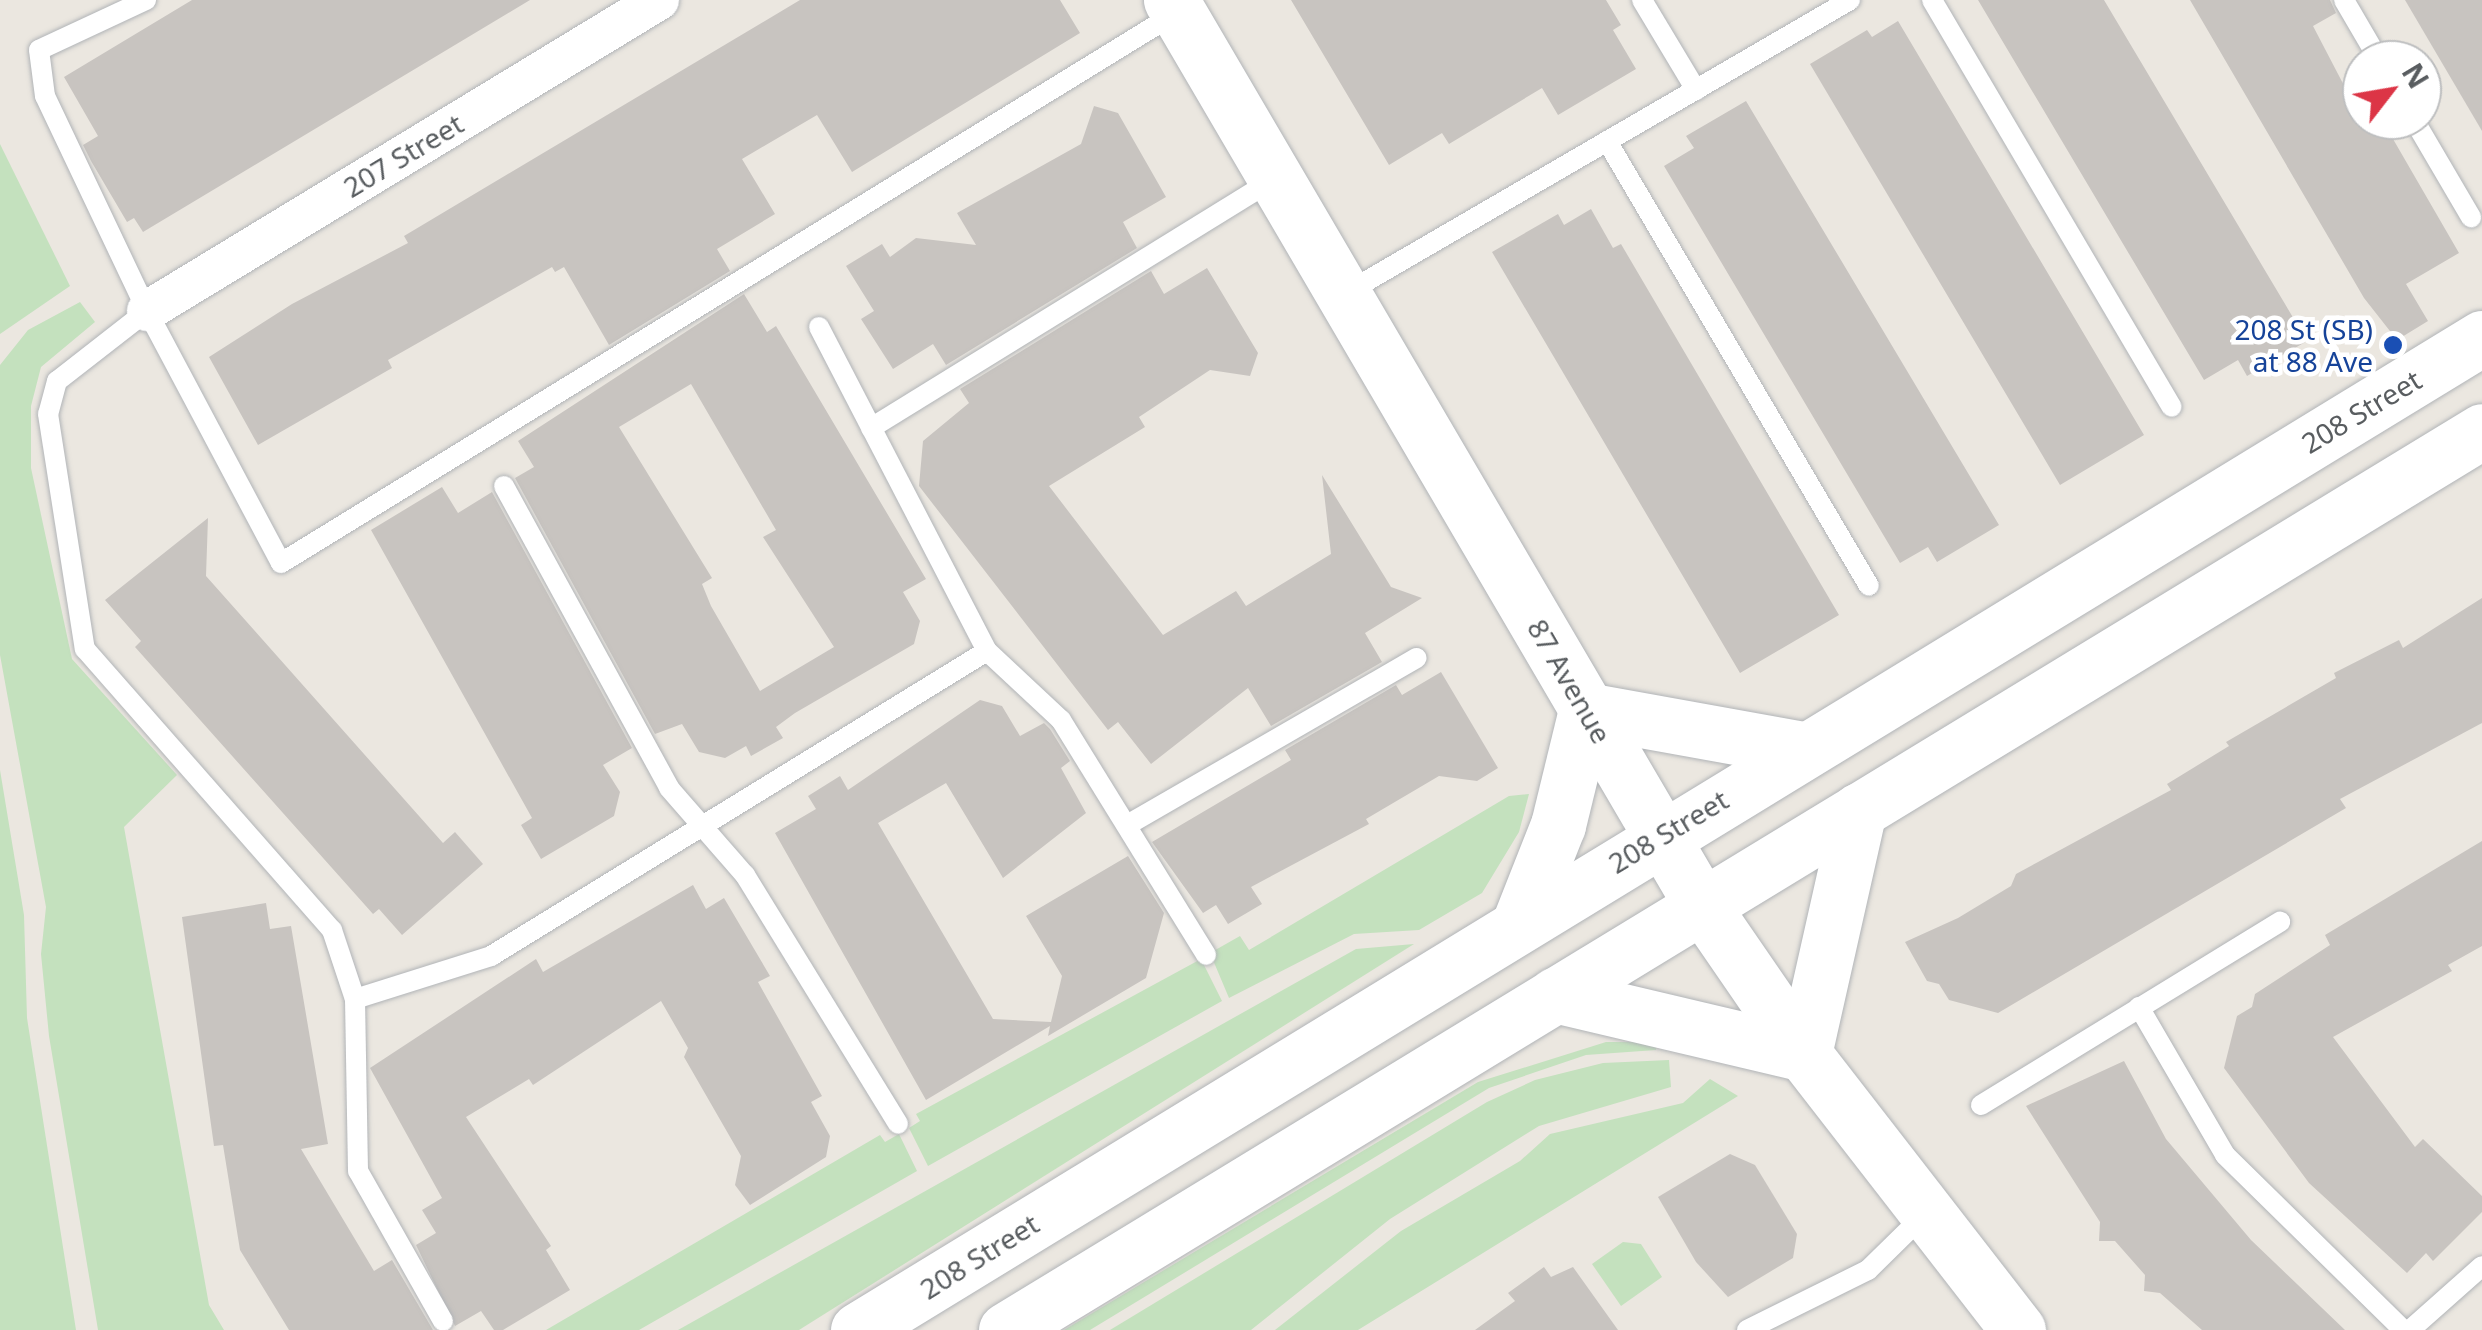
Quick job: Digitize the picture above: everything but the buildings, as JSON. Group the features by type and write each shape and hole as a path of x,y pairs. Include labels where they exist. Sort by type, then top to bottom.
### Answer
{"main road":[{"name":"87 Avenue","path":"1174,6 1701,904 1804,1054 1924,1216 2018,1330"},
{"name":"208 Street","path":"858,1330 1659,836 2482,338"},
{"path":"1006,1330 2482,431"},
{"path":"1520,921 1558,825 1586,710 1803,750"},
{"path":"1555,994 1804,1054 1859,810"}],"street":[{"name":"207 Street","path":"147,311 660,0"}],"lane":[{"path":"146,0 38,50 44,96 147,311 280,563 1174,6"},
{"path":"1642,0 1696,90"},
{"path":"1346,294 1850,0"},
{"path":"1932,0 2172,407"},
{"path":"2344,0 2367,40"},
{"path":"2426,140 2471,217"},
{"path":"1607,141 1870,586"},
{"path":"871,428 1275,178"},
{"path":"147,311 57,381 48,414 85,650 332,930 356,999 358,1172 443,1321"},
{"path":"819,327 987,651 1061,720 1129,824 1206,956"},
{"path":"504,486 669,788 744,875 898,1124"},
{"path":"356,999 490,956 987,651"},
{"path":"1129,824 1416,658"},
{"path":"1980,1106 2280,922"},
{"path":"2139,1007 2224,1155 2407,1330 2482,1266"},
{"path":"1747,1330 1868,1270 1924,1216"}],"green space":[{"path":"0,144 70,286 0,334"},
{"path":"80,302 95,322 41,367 31,406 31,468 72,659 177,775 124,827 209,1305 224,1330 98,1330 49,1036 41,954 46,907 0,655 0,365 28,330"},
{"path":"0,770 24,915 27,1018 76,1330 0,1330"},
{"path":"1529,794 1519,832 1482,893 1419,930 1354,934 1229,998 1210,953 1240,936 1249,950 1509,796"},
{"path":"1414,944 799,1330 678,1330 1356,949"},
{"path":"1201,959 1222,1001 928,1166 909,1128 920,1121 916,1114"},
{"path":"1606,1042 1657,1042 1656,1050 1586,1055 1489,1088 1090,1330 1064,1330 1478,1082"},
{"path":"1669,1060 1671,1087 1539,1126 1390,1219 1251,1330 1110,1330 1487,1102 1535,1080 1603,1063"},
{"path":"1710,1079 1738,1096 1358,1330 1275,1330 1401,1231 1520,1161 1550,1134 1683,1103"},
{"path":"899,1134 917,1171 639,1330 546,1330 880,1135 885,1142"},
{"path":"1623,1242 1641,1244 1662,1277 1621,1306 1592,1264"}],"place":[{"name":"208 St (SB) at 88 Ave","path":"2393,345"}]}
